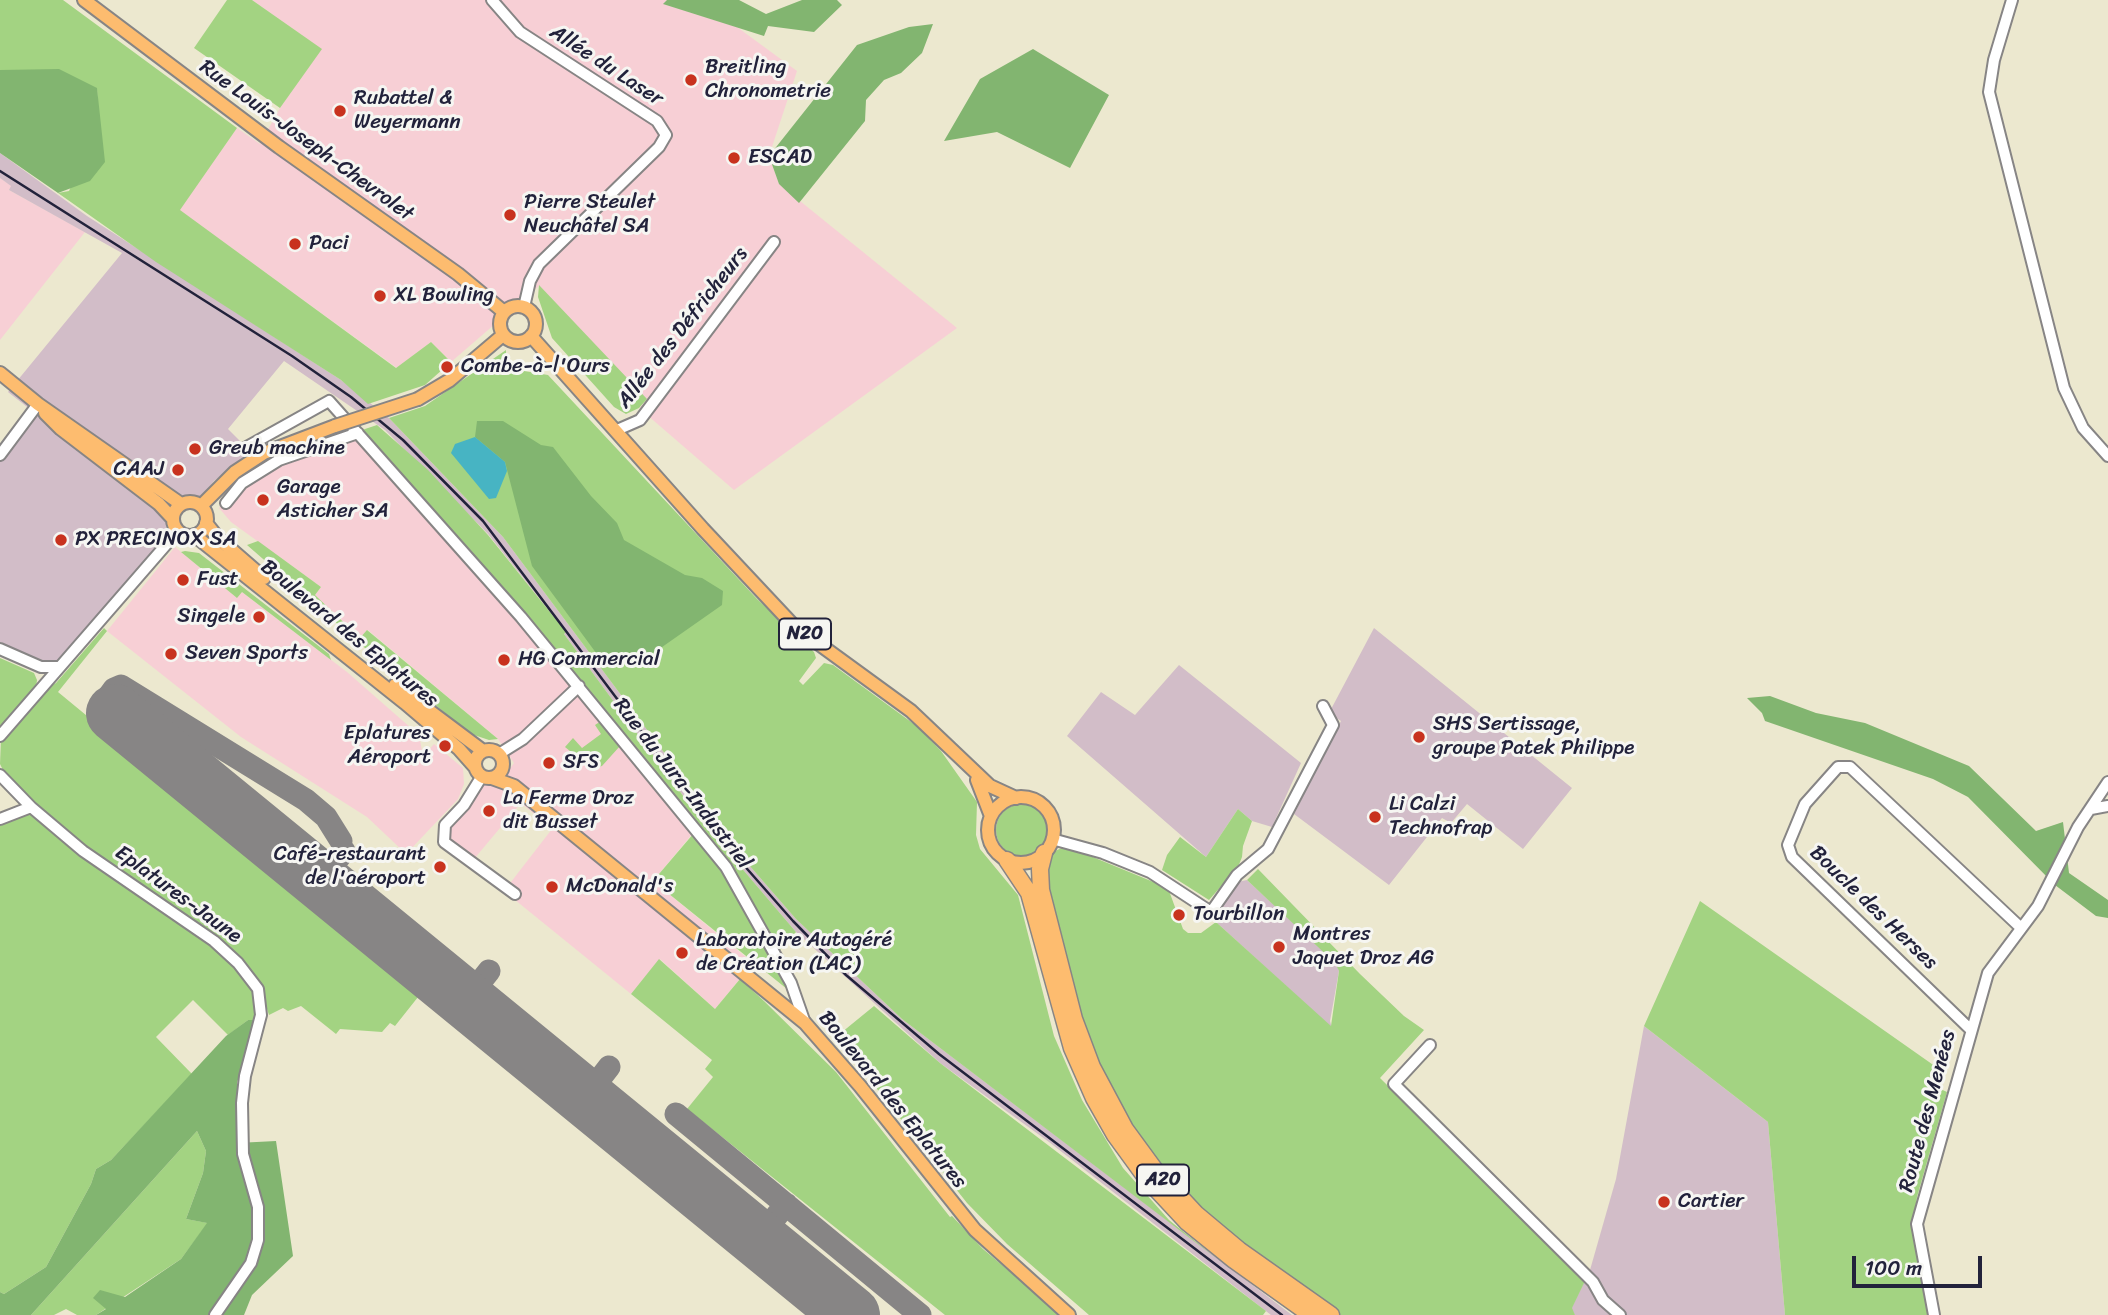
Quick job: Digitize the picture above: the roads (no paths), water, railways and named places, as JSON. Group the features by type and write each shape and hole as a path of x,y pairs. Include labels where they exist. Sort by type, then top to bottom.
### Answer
{"highway":[{"name":"A20","path":"1048,846 1040,869 1041,890 1074,1019 1092,1067 1125,1129 1155,1170 1196,1214 1240,1250 1331,1315"},
{"name":"A20","path":"1007,860 1029,893 1072,1048 1094,1098 1115,1135 1147,1179 1187,1222 1234,1260 1311,1315"}],"main road":[{"name":"Rue Louis-Joseph-Chevrolet","path":"84,0 290,155 458,274 504,312"},
{"path":"524,307 511,307 504,312 500,323 503,335 517,342 531,336"},
{"name":"N20","path":"524,307 535,317 536,327 531,336 670,493 793,625 911,711 990,786 1016,798 1032,799 1046,808 1053,823 1048,846"},
{"path":"201,506 239,469 286,442 418,399 450,380 503,335"},
{"path":"0,373 38,404 181,504 191,502 201,506 206,523 194,536 175,525 132,482 61,429 38,404"},
{"path":"175,525 181,504"},
{"name":"Boulevard des Eplatures","path":"206,523 253,569 464,739 484,751"},
{"name":"Boulevard des Eplatures","path":"194,536 405,703 459,749 483,774 514,786 805,1023 860,1086 975,1230 1069,1315"},
{"path":"484,751 501,760 483,774 476,759 484,751"},
{"name":"Boulevard des Eplatures","path":"501,760 514,786"},
{"name":"N20","path":"974,773 991,816 988,831 992,845 1007,860"},
{"path":"991,816 1002,804 1016,798"},
{"path":"1007,860 1031,861 1048,846"}],"street":[{"name":"Allée du Laser","path":"492,0 520,32 660,124 665,137 539,264 530,281 524,307"},
{"path":"2012,0 1994,60 1989,92 2064,388 2083,428 2108,456"},
{"name":"Allée des Défricheurs","path":"617,430 636,424 645,414 775,242"},
{"name":"Rue du Jura-Industriel","path":"243,449 329,401 579,686 726,867 787,973 805,1023"},
{"path":"0,455 38,404"},
{"path":"226,503 242,483 279,460 358,433"},
{"path":"0,736 175,525"},
{"path":"0,649 41,667 59,667"},
{"path":"501,760 579,686"},
{"path":"1048,846 1140,868 1211,912 1237,875 1268,849 1333,725 1323,706"},
{"name":"Boucle des Herses","path":"1970,1029 1792,857 1788,845 1805,804 1838,766 1850,767 2020,927"},
{"path":"483,774 464,805 445,825 444,842 514,894"},
{"name":"Eplatures-Jaune","path":"0,775 83,851 214,940 238,963 258,989 261,1015 245,1076 242,1103 243,1154 258,1206 258,1240 251,1264 215,1315"},
{"name":"Route des Menées","path":"1934,1315 1917,1224 1988,973 2038,906 2078,827 2108,782"},
{"path":"2091,809 2108,806"},
{"path":"0,819 32,807"},
{"path":"1430,1045 1394,1084 1593,1282 1603,1300 1620,1315"}],"water":[{"path":"475,437 505,462 507,471 496,498 489,499 451,453 455,444"}],"railway":[{"path":"0,171 292,356 351,397 403,440 483,521 734,854 793,921 846,975 939,1054 1282,1315"}],"place":[{"name":"Breitling Chronometrie","path":"691,80"},
{"name":"Rubattel & Weyermann","path":"340,111"},
{"name":"ESCAD","path":"734,158"},
{"name":"Pierre Steulet Neuchâtel SA","path":"510,215"},
{"name":"Paci","path":"295,244"},
{"name":"XL Bowling","path":"380,296"},
{"name":"Combe-à-l'Ours","path":"447,367"},
{"name":"Greub machine","path":"195,449"},
{"name":"CAAJ","path":"178,470"},
{"name":"Garage Asticher SA","path":"263,500"},
{"name":"PX PRECINOX SA","path":"61,540"},
{"name":"Fust","path":"183,580"},
{"name":"Singele","path":"259,617"},
{"name":"Seven Sports","path":"171,654"},
{"name":"HG Commercial","path":"504,660"},
{"name":"SHS Sertissage, groupe Patek Philippe","path":"1419,737"},
{"name":"Eplatures Aéroport","path":"445,746"},
{"name":"SFS","path":"549,763"},
{"name":"La Ferme Droz dit Busset","path":"489,811"},
{"name":"Li Calzi Technofrap","path":"1375,817"},
{"name":"Café-restaurant de l'aéroport","path":"440,867"},
{"name":"McDonald's","path":"552,887"},
{"name":"Tourbillon","path":"1179,915"},
{"name":"Montres Jaquet Droz AG","path":"1279,947"},
{"name":"Laboratoire Autogéré de Création (LAC)","path":"682,953"},
{"name":"Cartier","path":"1664,1202"}]}
